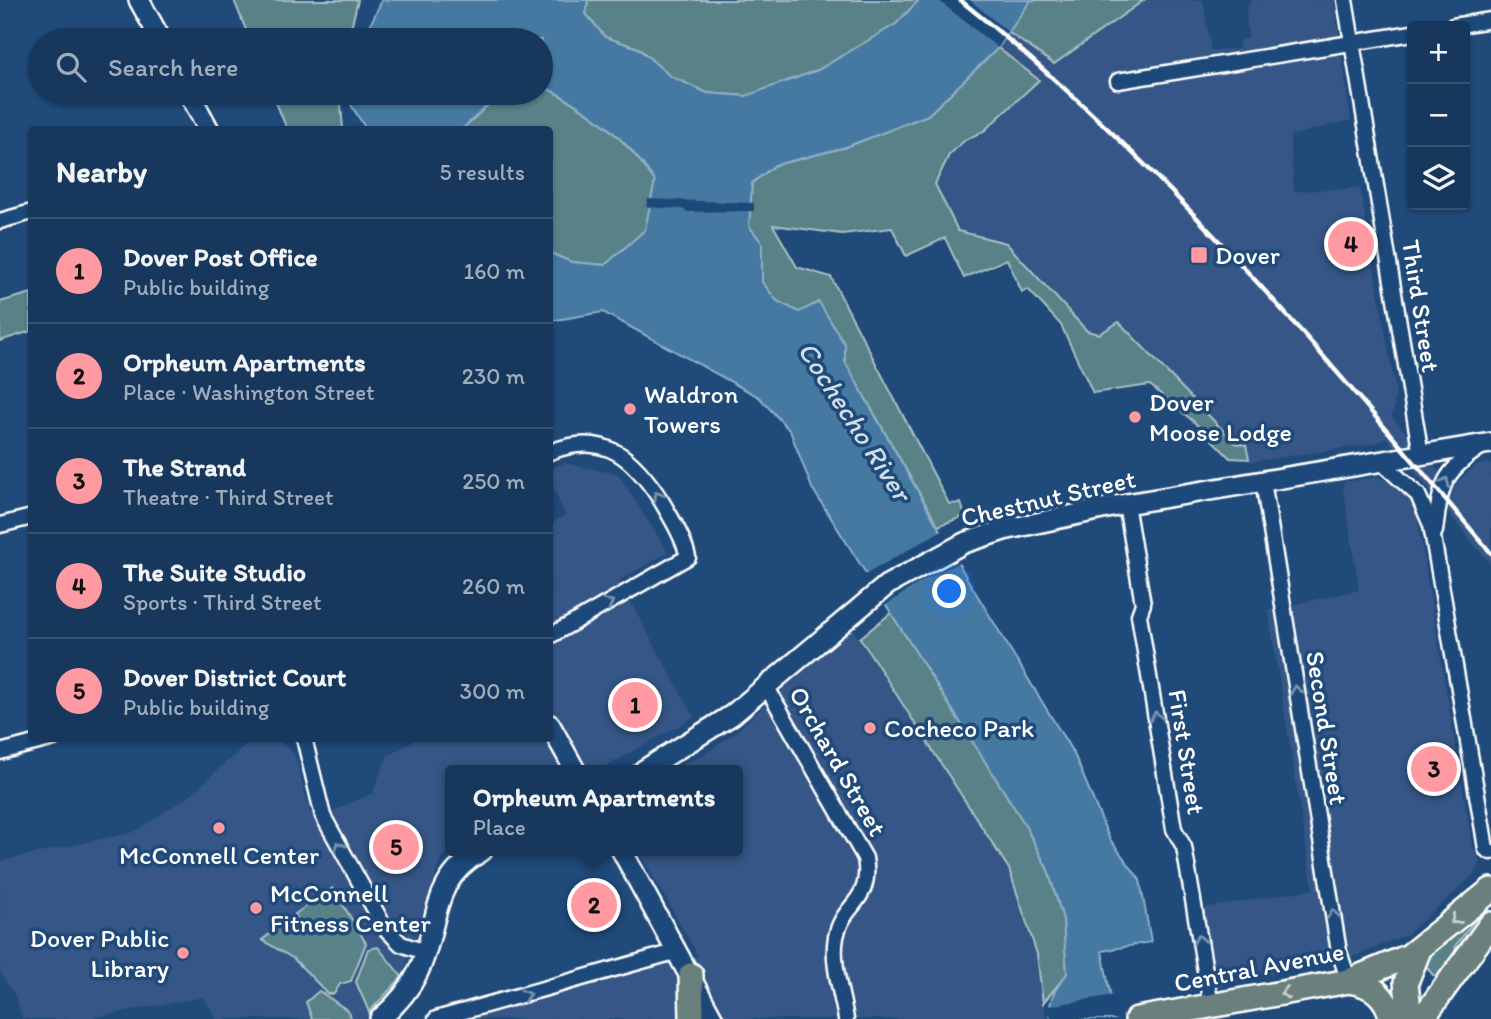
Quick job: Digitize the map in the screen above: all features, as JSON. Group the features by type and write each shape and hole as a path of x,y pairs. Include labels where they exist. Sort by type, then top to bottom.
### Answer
{"main road":[{"name":"Central Avenue","path":"1139,1019 1349,981 1415,959 1491,890"},
{"path":"1422,1019 1491,925"},
{"path":"1415,959 1433,986 1445,987"},
{"path":"1410,1019 1406,982 1415,959"},
{"path":"691,975 692,1019"},
{"path":"1349,981 1366,983 1378,992 1387,1004 1392,1019"}],"street":[{"path":"139,0 154,28"},
{"name":"Third Street","path":"1345,0 1421,455"},
{"path":"1470,23 1491,20"},
{"path":"1118,81 1407,34"},
{"path":"196,105 207,126"},
{"path":"0,221 28,213"},
{"path":"1434,539 1443,482 1460,461 1489,443"},
{"name":"Chestnut Street","path":"652,765 732,716 853,612 905,573 964,543 1004,530 1126,505 1489,443"},
{"path":"553,451 572,446 597,445 626,457 647,480 668,512 688,557 553,634"},
{"path":"1381,462 1418,495 1434,539 1486,849 1491,852"},
{"name":"Second Street","path":"1262,481 1339,952 1349,981"},
{"name":"First Street","path":"1126,505 1143,604 1139,615 1174,829 1184,847 1211,1006"},
{"path":"0,525 28,518"},
{"name":"Orchard Street","path":"766,686 865,858 867,870 862,895 836,936 837,968 846,1019"},
{"path":"553,730 572,765"},
{"path":"0,752 39,742"},
{"path":"304,742 323,816 385,928 401,944 425,952"},
{"path":"380,1019 409,988 425,952 435,909 446,883 461,866 475,856"},
{"path":"625,856 713,1019"},
{"path":"446,1018 678,951"}],"shaded area":[{"path":"1144,0 1203,0 1211,50 1239,49 1239,40 1248,39 1246,9 1252,0 1334,0 1351,120 1290,136 1294,191 1360,188 1396,393 1392,417 1452,487 1476,465 1491,463 1491,565 1386,437 1378,443 1250,462 1246,445 1235,443 1120,323 1099,334 1087,331 1006,243 958,231 934,184 949,155 965,139 984,131 1038,80 998,48 1008,32 1054,64"},
{"path":"564,463 618,474 668,552 619,581 694,717 609,765 445,765 445,856 441,858 402,977 416,993 394,1019 216,1019 204,997 83,1019 22,1019 16,998 0,972 0,861 134,832 189,796 245,745 244,742 281,742 294,753 310,812 333,811 373,793 387,756 412,742 553,742 553,523 565,515 553,487 553,468"},
{"path":"1377,477 1397,484 1409,496 1416,511 1473,849 1478,849 1479,863 1474,875 1408,934 1356,956 1217,987 1203,908 1313,889 1268,610 1359,590 1343,487 1344,482"},
{"path":"851,627 1009,869 1037,954 1046,1019 469,1019 698,956 642,856 743,856 743,765 679,765 701,757 733,734"}],"green space":[{"path":"234,0 358,0 351,28 245,28"},
{"path":"588,0 919,0 896,24 818,70 747,96 707,93 670,76 638,48 605,37 586,14"},
{"path":"1031,0 1144,0 1054,64 1008,32"},
{"path":"998,48 1039,80 984,131 965,140 949,155 935,184 958,231 1006,243 1087,331 1099,334 1119,322 1235,443 1246,445 1249,459 1230,458 1194,422 1150,385 1093,393 1061,325 1028,289 1022,292 1007,259 964,278 945,238 906,256 892,228 842,234 773,225 797,267 831,277 949,504 961,503 965,516 938,526 845,362 845,345 818,302 800,313 777,301 762,282 762,243 749,226 752,183 775,165 846,147 928,115"},
{"path":"553,92 575,104 618,137 655,181 645,230 605,265 571,262 553,254 553,126 465,126 488,105 553,105"},
{"path":"277,105 341,105 343,126 286,126"},
{"path":"28,294 28,332 0,341 0,302"},
{"path":"891,613 1024,823 1048,870 1063,919 1067,974 1043,1003 1037,954 1009,869 860,638"},
{"path":"333,888 366,943 351,981 340,984 334,994 328,994 294,959 262,940 288,920 297,928 300,926 295,914"},
{"path":"1483,910 1456,945 1454,962 1442,977 1433,975 1425,965 1427,955"},
{"path":"378,947 402,977 369,1012 356,982 368,949"},
{"path":"319,991 347,1010 352,1019 312,1019 306,1002"}],"water":[{"name":"Cochecho River","path":"382,0 588,0 586,14 605,37 638,48 670,76 707,93 746,96 818,70 896,24 919,0 1031,0 998,48 928,115 846,147 775,165 752,183 749,226 762,243 762,282 777,301 799,312 819,302 845,345 845,362 968,580 1075,756 1109,838 1140,880 1151,942 1102,951 1115,1019 1051,1019 1053,995 1067,974 1063,919 1048,870 1024,823 812,488 790,431 759,397 603,312 553,320 553,254 571,262 605,265 645,230 655,181 631,150 605,125 553,92 553,28 369,28"},
{"path":"351,105 488,105 465,126 364,126"}],"pier":[{"path":"938,0 970,0 1008,32 998,48"},
{"path":"648,199 754,203 754,211 688,212 682,209 646,207"},
{"path":"944,529 962,561 922,581 883,607 863,576"},
{"path":"1114,995 1119,1019 1051,1019 1048,1006"}],"railway":[{"path":"960,0 1034,61 1173,193 1304,334 1491,553"}],"place":[{"name":"The Suite Studio","path":"1351,244"},
{"name":"Dover","path":"1199,255"},
{"name":"Waldron Towers","path":"630,409"},
{"name":"Dover Moose Lodge","path":"1135,417"},
{"name":"Dover Post Office","path":"635,705"},
{"name":"Cocheco Park","path":"870,728"},
{"name":"The Strand","path":"1434,769"},
{"name":"McConnell Center","path":"219,828"},
{"name":"Dover District Court","path":"396,847"},
{"name":"Orpheum Apartments","path":"594,905"},
{"name":"McConnell Fitness Center","path":"256,908"},
{"name":"Dover Public Library","path":"183,953"}]}
